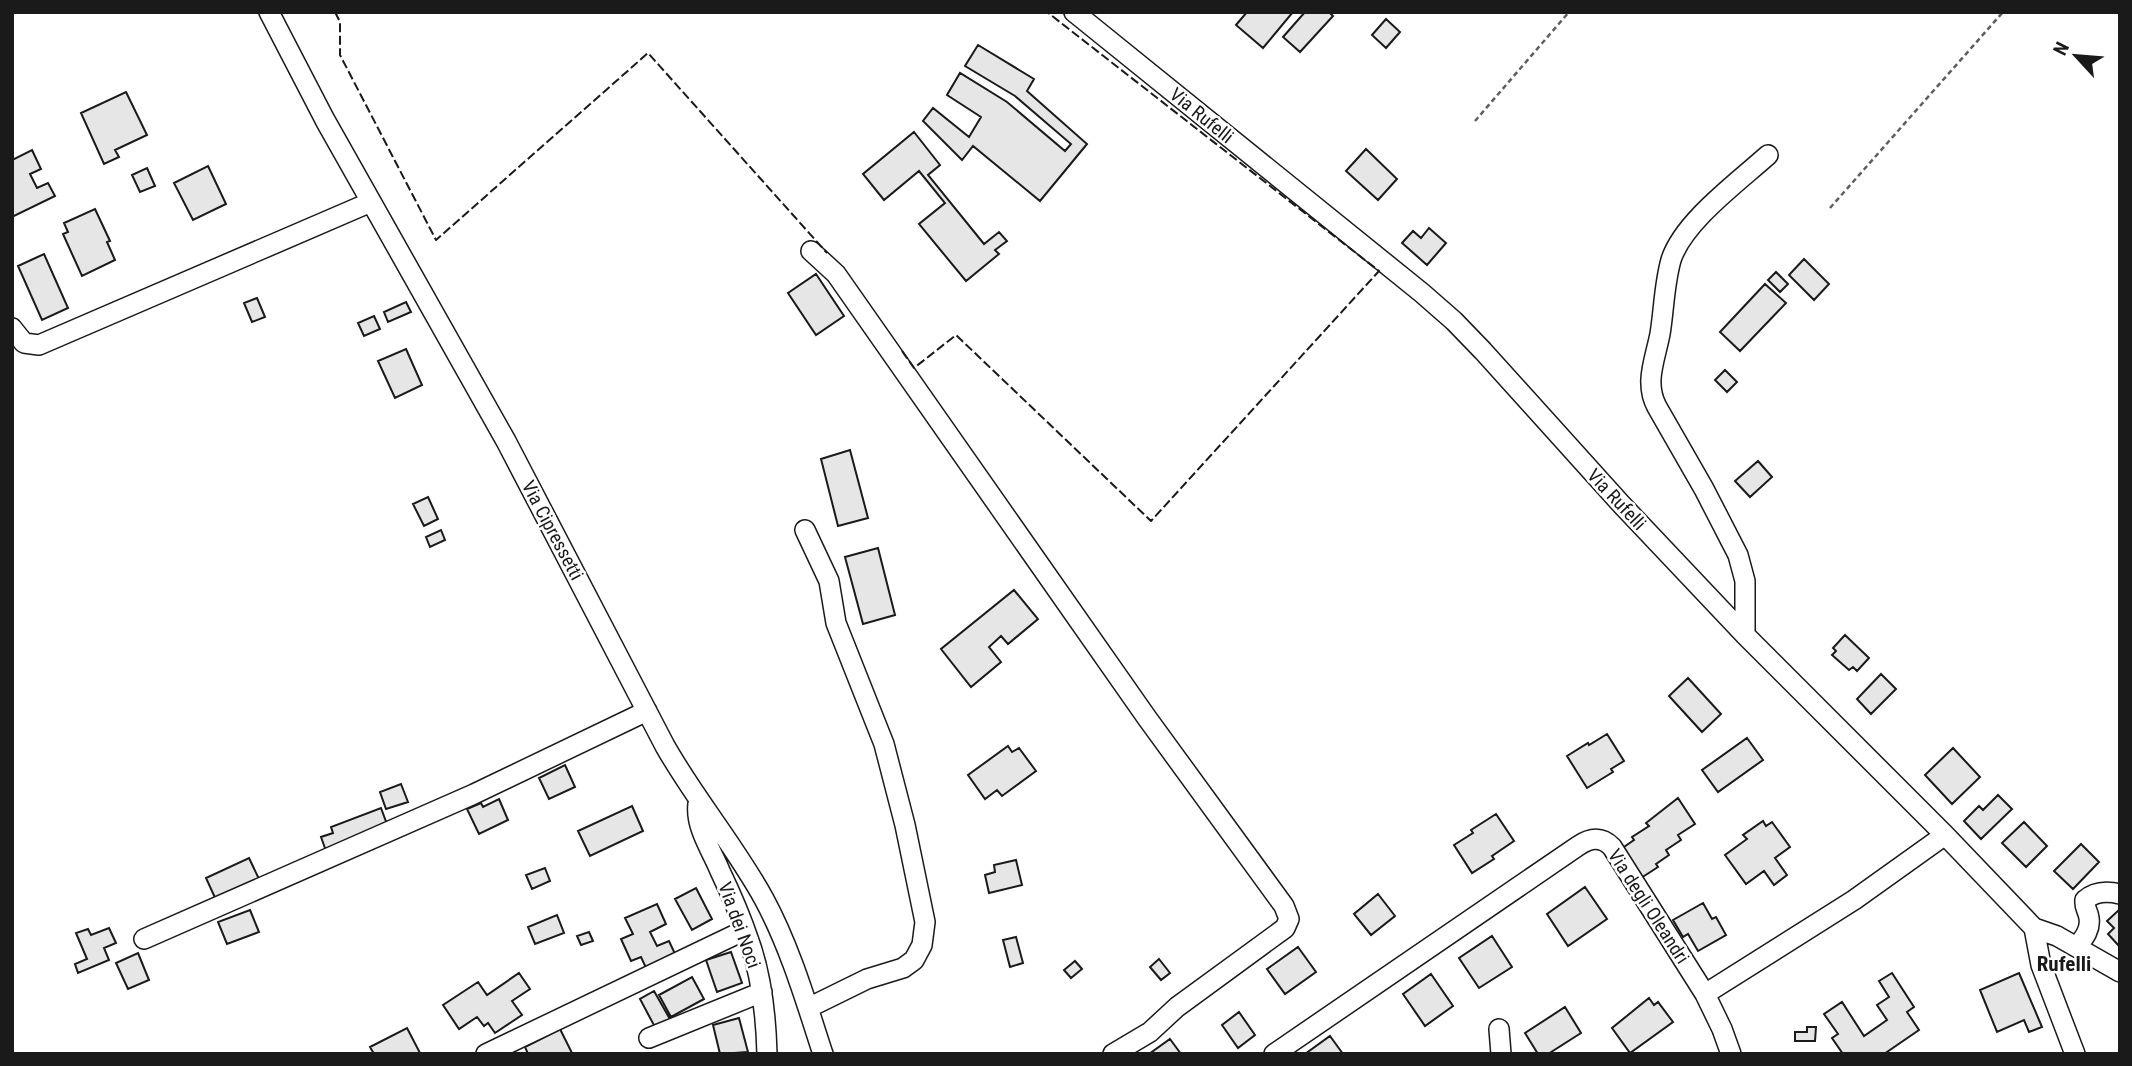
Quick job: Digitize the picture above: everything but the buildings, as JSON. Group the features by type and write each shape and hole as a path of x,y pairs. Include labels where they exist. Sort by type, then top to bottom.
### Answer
{"street":[{"name":"Via Cipressetti","path":"269,12 325,120 506,441 676,765 756,886 771,914 792,961 823,1054"},
{"name":"Via Rufelli","path":"1074,12 1454,321 1745,635 2034,928"},
{"path":"1745,635 1745,581 1738,555 1657,407 1650,383 1667,278 1680,239 1694,222 1768,155"},
{"path":"12,328 24,343 39,345 371,202"},
{"path":"811,251 836,274 1147,718 1284,906 1289,919 1285,928 1177,1007 1150,1032 1113,1054"},
{"path":"805,530 829,581 836,623 884,744 905,825 925,922 922,944 914,960 903,968 867,979 808,1008"},
{"path":"144,939 474,794 647,711"},
{"name":"Via dei Noci","path":"699,801 701,827 745,930 756,963 762,992 768,1054"},
{"path":"1731,1054 1705,994 1854,900 1945,835"},
{"name":"Via degli Oleandri","path":"1274,1054 1581,844 1596,839 1606,842 1612,848 1705,994"},
{"path":"2077,947 2088,928 2085,900 2090,895 2104,892 2120,894"},
{"path":"2075,1054 2041,965 2034,928 2057,936 2120,972"},
{"path":"486,1054 745,930"},
{"path":"649,1038 762,992"},
{"path":"1499,1029 1501,1054"}],"path":[{"path":"1475,121 1569,12"},
{"path":"1830,208 2003,12"}],"fence":[{"path":"335,12 340,22 340,55 436,240 648,53 827,253"},
{"path":"902,351 914,368 956,335 1151,521 1379,271 1047,12"}],"district":[{"name":"Rufelli","path":"2064,964"}]}
